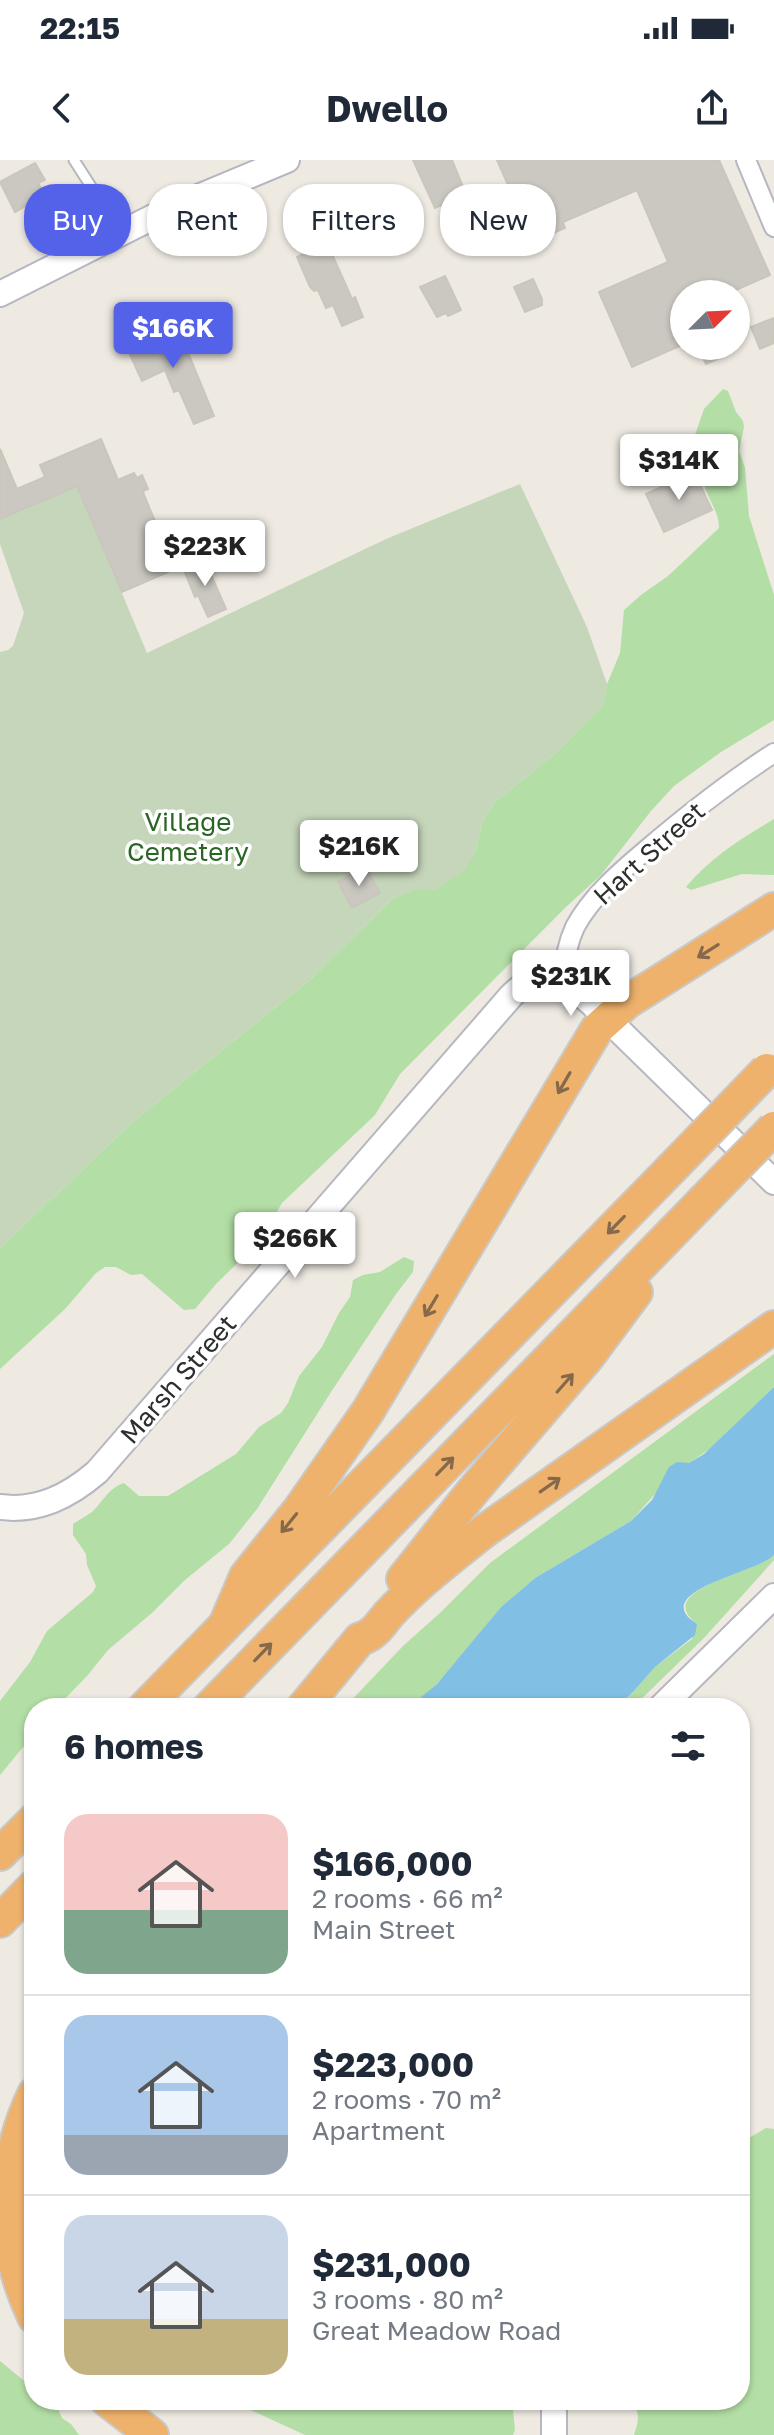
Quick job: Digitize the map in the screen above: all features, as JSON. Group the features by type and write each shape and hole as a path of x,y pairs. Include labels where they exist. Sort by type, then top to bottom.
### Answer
{"highway":[{"path":"225,1625 246,1576 299,1510 361,1421 588,1043 607,1018 627,1002 774,909"},
{"path":"154,1698 770,1066"},
{"path":"219,1698 774,1128"},
{"path":"360,1639 367,1623 472,1492 611,1328 638,1289 658,1248"},
{"path":"311,1698 360,1639 372,1633 418,1586 483,1532 774,1327"},
{"path":"0,1854 24,1830"},
{"path":"0,1921 24,1896"},
{"path":"0,2122 24,2085"},
{"path":"24,2112 11,2147 3,2214 11,2263 24,2298"},
{"path":"120,2410 152,2435"}],"street":[{"path":"131,227 287,160"},
{"path":"746,160 774,227"},
{"path":"0,294 74,256"},
{"name":"Hart Street","path":"563,981 572,935 595,899 634,860 693,810 774,753"},
{"name":"Marsh Street","path":"0,1507 30,1507 58,1499 97,1472 511,996 533,980 546,977 563,981"},
{"path":"563,981 607,1018 774,1182"},
{"path":"670,1698 774,1596"},
{"path":"554,2410 554,2435"}],"lane":[{"path":"74,160 89,184"}],"green space":[{"path":"723,389 728,391 743,421 739,451 745,468 749,516 774,595 774,720 721,752 674,786 601,875 400,1074 375,1115 282,1203 258,1243 195,1309 184,1310 142,1274 131,1275 116,1267 105,1267 0,1369 0,1248 135,1120 311,979 392,899 412,890 435,890 475,853 483,820 495,802 557,752 603,705 607,684 620,653 624,610 668,576 719,528 691,446 704,409"},
{"name":"Village Cemetery","path":"80,481 82,498 147,653 386,539 520,484 587,627 607,684 603,705 557,752 495,802 483,820 475,853 464,871 435,890 412,890 392,899 311,979 135,1120 0,1248 0,652 13,646 24,613 0,544 0,519"},
{"path":"774,819 774,875 742,874 691,890 686,887 738,841"},
{"path":"404,1257 414,1261 413,1272 331,1392 257,1509 229,1544 108,1650 66,1698 24,1698 24,1746 0,1775 0,1701 30,1662 47,1631 96,1586 86,1554 73,1535 73,1524 92,1512 118,1485 124,1483 139,1496 168,1496 236,1454 259,1427 281,1413 288,1403 299,1376 322,1347 350,1297 353,1280 380,1272"},
{"path":"774,1354 774,1387 770,1391 711,1448 655,1494 631,1521 535,1578 501,1607 425,1696 354,1698 490,1563"},
{"path":"774,1555 774,1560 704,1638 642,1698 627,1698 655,1667 692,1639 696,1623 686,1611 688,1600 697,1591"},
{"path":"766,2128 774,2129 774,2435 634,2435 638,2418 636,2410 750,2410 750,2137"},
{"path":"0,2361 24,2381 24,2410 58,2410 79,2435 0,2435"},
{"path":"251,2410 513,2410 515,2430 513,2435 305,2435"}],"water":[{"path":"774,1387 774,1555 694,1593 686,1601 684,1610 697,1624 695,1635 655,1667 627,1698 420,1698 437,1684 501,1607 535,1578 631,1521 652,1500 669,1467 677,1462 689,1463 704,1454"}],"building":[{"path":"413,160 452,160 462,184 440,184 440,206 435,208"},
{"path":"497,160 719,160 770,275 750,284 750,280 670,280 670,350 632,367 599,292 668,262 637,190 563,222 565,228 556,232 556,184 508,184"},
{"path":"35,163 45,180 39,184 24,184 24,207 15,212 0,182"},
{"path":"333,256 363,317 342,326 333,305 326,308 318,290 310,287 297,257"},
{"path":"445,276 461,310 437,317 420,287"},
{"path":"533,279 542,305 525,312 514,287"},
{"path":"774,318 774,343 760,349 751,327"},
{"path":"177,326 214,416 194,424 179,390 174,392 165,370 142,381 127,348"},
{"path":"101,439 118,480 134,473 137,478 142,475 148,489 143,491 144,495 175,569 122,592 77,486 0,519 0,449 17,489 45,477 40,465"},
{"path":"694,472 712,510 664,532 646,494"},
{"path":"205,561 226,609 208,617 198,595 195,597 184,570"},
{"path":"366,868 380,893 352,908 338,882"}]}
